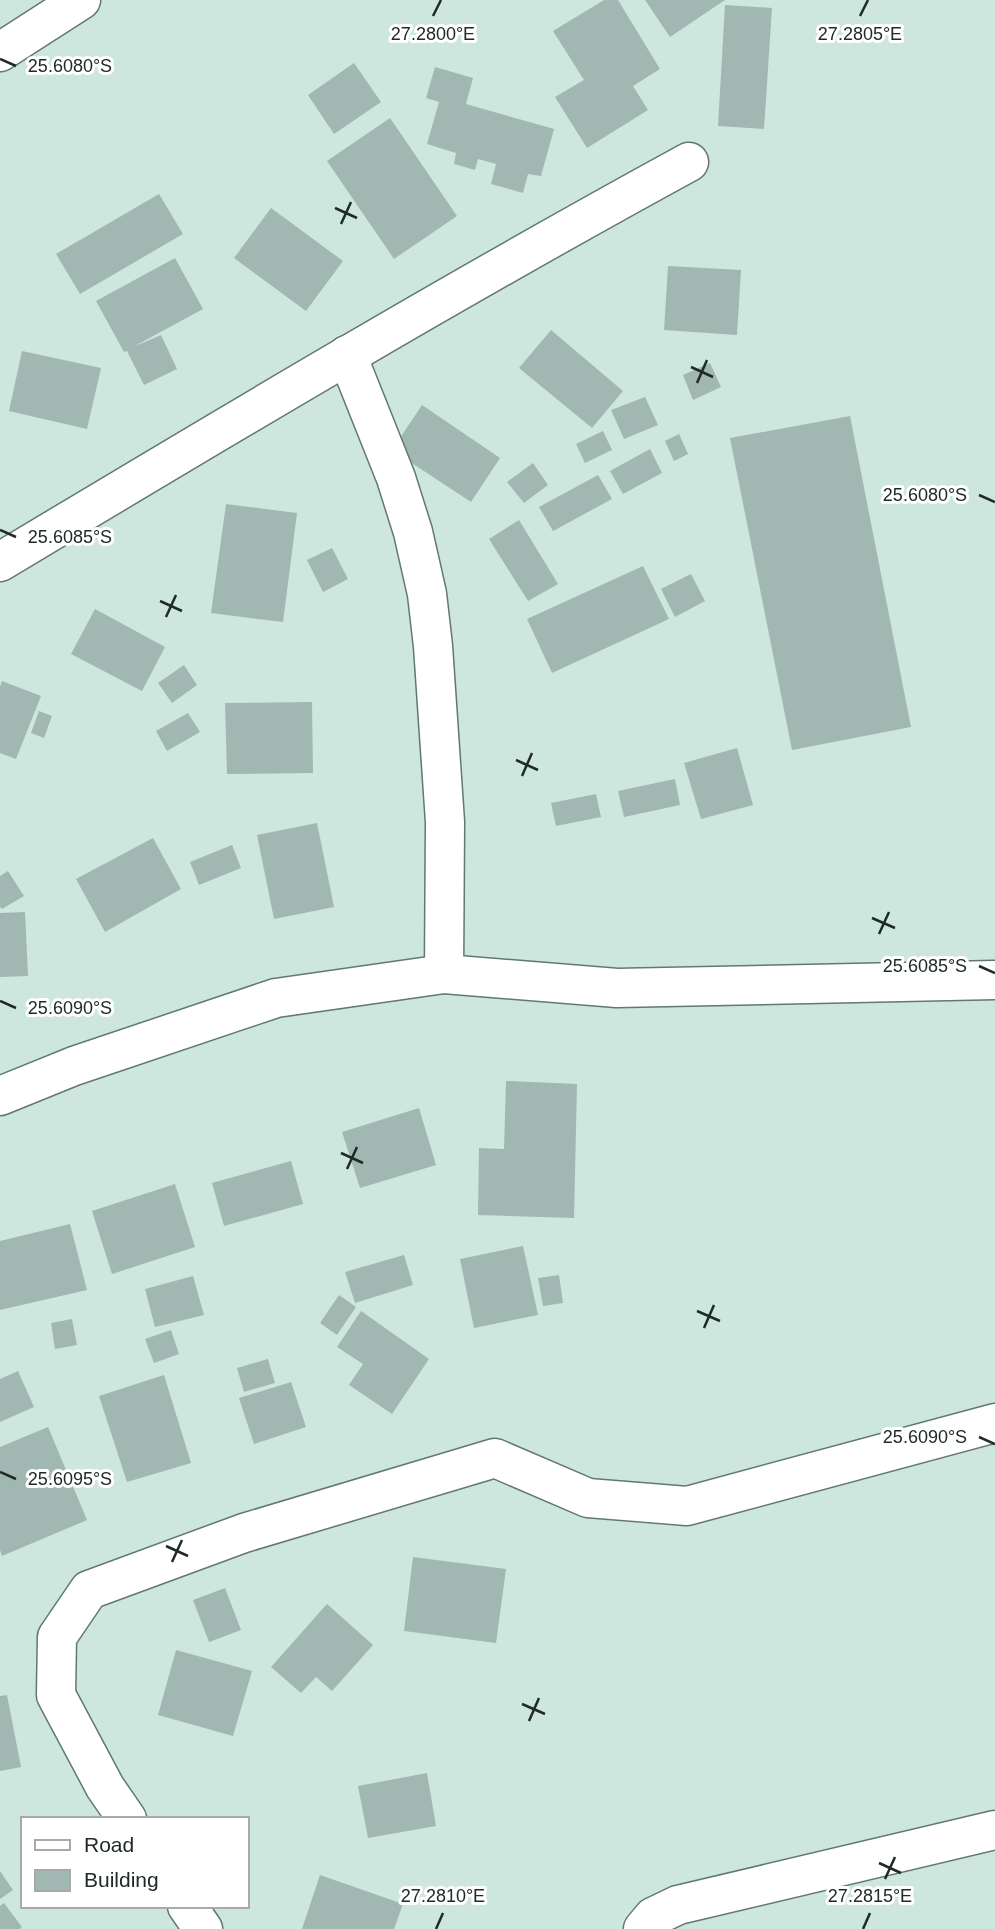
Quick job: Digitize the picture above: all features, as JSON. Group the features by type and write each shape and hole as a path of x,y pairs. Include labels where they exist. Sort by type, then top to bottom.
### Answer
{"street":[{"path":"0,52 81,0"},
{"path":"0,562 347,355 689,162"},
{"path":"347,355 396,478 413,532 426,594 433,646 445,822 444,974"},
{"path":"0,1096 74,1066 276,998 444,974 617,988 995,980"},
{"path":"126,1817 105,1787 56,1695 57,1637 89,1590 244,1533 495,1458 588,1498 687,1506 995,1423"},
{"path":"643,1929 653,1917 678,1905 995,1830"},
{"path":"188,1908 203,1929"}],"building":[{"path":"604,0 618,0 660,69 633,86 648,110 587,148 555,97 584,80 553,31"},
{"path":"645,0 725,0 670,37"},
{"path":"725,5 772,8 764,129 718,126"},
{"path":"354,63 381,102 334,134 308,95"},
{"path":"435,67 473,78 466,104 554,129 541,176 528,174 523,193 491,184 496,164 478,159 475,170 454,164 456,153 427,144 439,102 426,98"},
{"path":"390,118 457,216 394,259 327,161"},
{"path":"159,194 183,234 80,294 56,254"},
{"path":"271,208 343,261 306,311 234,258"},
{"path":"175,258 203,309 133,347 161,335 177,369 144,385 127,351 124,352 96,301"},
{"path":"668,266 741,270 737,335 664,330"},
{"path":"551,330 623,391 592,428 519,368"},
{"path":"22,351 101,368 87,429 9,411"},
{"path":"710,363 721,387 693,400 683,375"},
{"path":"645,397 658,425 624,439 611,410"},
{"path":"422,405 500,458 471,502 392,450"},
{"path":"850,416 911,727 792,750 730,438"},
{"path":"603,431 612,450 585,463 576,444"},
{"path":"679,434 688,454 674,461 665,441"},
{"path":"650,449 662,473 623,494 610,471"},
{"path":"533,463 548,485 524,503 507,482"},
{"path":"598,475 612,499 553,531 539,507"},
{"path":"226,504 297,513 283,622 211,613"},
{"path":"519,520 558,584 528,601 489,539"},
{"path":"332,548 348,579 323,592 307,560"},
{"path":"643,566 669,619 552,673 527,619"},
{"path":"691,574 705,601 675,617 661,589"},
{"path":"95,609 165,647 142,691 71,654"},
{"path":"184,665 197,685 172,703 158,683"},
{"path":"2,681 41,696 16,759 0,753"},
{"path":"312,702 313,773 227,774 225,703"},
{"path":"39,711 52,716 44,738 31,733"},
{"path":"188,713 200,732 167,751 156,731"},
{"path":"737,748 753,805 701,819 684,763"},
{"path":"675,779 680,805 624,817 618,791"},
{"path":"596,794 601,817 556,826 551,803"},
{"path":"317,823 334,907 274,919 257,835"},
{"path":"153,838 181,889 105,932 76,879"},
{"path":"232,845 241,868 199,885 190,862"},
{"path":"8,871 24,896 2,909 0,876"},
{"path":"25,912 28,976 0,977 0,913"},
{"path":"506,1081 577,1084 574,1218 478,1215 479,1148 504,1149"},
{"path":"419,1108 436,1165 360,1188 342,1132"},
{"path":"291,1161 303,1204 224,1226 212,1183"},
{"path":"175,1184 195,1247 112,1274 92,1211"},
{"path":"70,1224 87,1290 0,1310 0,1241"},
{"path":"523,1246 538,1315 474,1328 460,1259"},
{"path":"404,1255 413,1285 355,1303 345,1272"},
{"path":"559,1275 563,1303 543,1306 538,1278"},
{"path":"193,1276 204,1315 155,1327 145,1289"},
{"path":"339,1295 356,1307 337,1335 320,1323"},
{"path":"361,1311 429,1359 392,1414 349,1385 363,1364 337,1347"},
{"path":"72,1319 77,1345 55,1349 51,1323"},
{"path":"171,1330 179,1354 154,1363 145,1339"},
{"path":"268,1359 275,1383 244,1392 237,1368"},
{"path":"18,1371 34,1407 0,1422 0,1379"},
{"path":"164,1375 191,1463 127,1482 99,1396"},
{"path":"291,1382 306,1427 254,1444 239,1398"},
{"path":"48,1427 87,1520 2,1556 0,1447"},
{"path":"413,1557 506,1569 496,1643 404,1631"},
{"path":"225,1588 241,1630 209,1642 193,1600"},
{"path":"327,1604 373,1645 332,1691 316,1677 301,1693 271,1667"},
{"path":"176,1650 252,1671 233,1736 158,1715"},
{"path":"7,1695 21,1767 0,1771 0,1696"},
{"path":"427,1773 436,1826 368,1838 358,1786"},
{"path":"0,1871 13,1890 0,1899"},
{"path":"320,1875 403,1904 394,1929 302,1929"},
{"path":"4,1903 22,1927 20,1929 0,1929 0,1906"}]}
